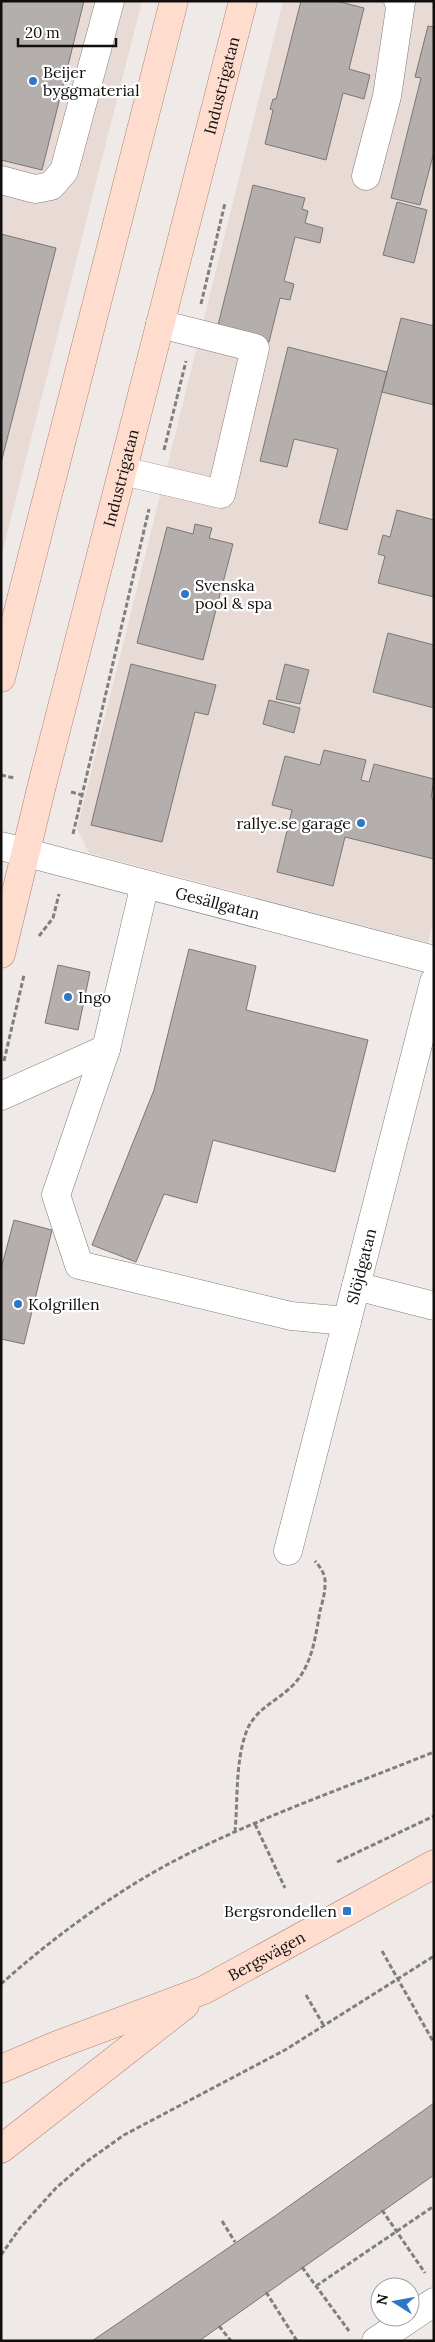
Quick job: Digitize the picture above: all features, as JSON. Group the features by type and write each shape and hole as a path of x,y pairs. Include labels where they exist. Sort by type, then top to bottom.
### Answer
{"main road":[{"path":"1,678 174,1"},
{"name":"Industrigatan","path":"1,954 13,850 123,471 243,1"},
{"name":"Bergsvägen","path":"1,2069 57,2044 204,1990 434,1864"},
{"name":"Bergsvägen","path":"1,2150 204,1990"}],"street":[{"path":"1,180 35,189 51,186 64,171 110,1"},
{"path":"366,176 387,96 401,2 398,1"},
{"path":"123,471 221,494 255,348 160,324"},
{"name":"Gesällgatan","path":"13,850 434,960"},
{"path":"145,884 106,1049 56,1195 79,1265 291,1316 347,1321"},
{"name":"Slöjdgatan","path":"288,1551 434,982"},
{"path":"1,1096 106,1049"},
{"path":"356,1286 434,1306"},
{"path":"376,2341 431,2290"}],"path":[{"path":"34,944 44,928 54,918 156,480 226,200"},
{"path":"3,1064 25,972"},
{"path":"236,1832 241,1749 248,1728 261,1710 290,1688 308,1664 326,1584 323,1571 314,1559 288,1551"},
{"path":"1,1984 101,1907 174,1861 255,1824 434,1752"},
{"path":"337,1862 434,1816"},
{"path":"255,1824 285,1888"},
{"path":"382,1950 434,2043"},
{"path":"1,2255 20,2228 56,2188 86,2162 124,2136 285,2050 434,1956"},
{"path":"306,1995 324,2026"},
{"path":"316,2286 434,2206"},
{"path":"382,2210 431,2290"},
{"path":"222,2221 235,2242"},
{"path":"302,2267 350,2333"},
{"path":"266,2292 297,2341"},
{"path":"220,2326 231,2341"}],"shaded area":[{"path":"1,1 142,1 1,558"},
{"path":"283,1 434,1 434,918 428,943 89,853 77,829"}],"building":[{"name":"Beijer byggmaterial","path":"1,1 84,1 42,170 1,160"},
{"path":"301,1 337,1 364,8 349,69 370,75 364,99 343,93 326,160 265,144 273,110 270,109 273,99 276,99"},
{"path":"428,26 434,27 434,152 420,205 391,198 421,78 415,77"},
{"path":"253,185 305,198 302,209 308,211 305,223 323,228 320,243 295,237 284,281 294,284 290,300 280,298 269,342 217,329"},
{"path":"397,202 427,210 414,263 383,255"},
{"path":"1,234 56,248 1,463"},
{"path":"401,318 434,326 434,405 382,392"},
{"path":"288,347 387,372 347,530 319,523 338,449 294,439 287,467 260,461"},
{"path":"397,510 434,520 434,597 378,583 385,556 378,554 383,535 390,537"},
{"name":"Svenska pool & spa","path":"195,524 212,528 209,538 233,544 203,660 137,643 167,527 193,534"},
{"path":"388,633 434,645 434,708 373,692"},
{"path":"131,664 216,685 208,715 195,712 162,842 91,825"},
{"path":"285,664 309,670 300,704 276,699"},
{"path":"269,700 300,708 294,733 263,724"},
{"name":"rallye.se garage","path":"324,750 366,760 361,780 369,782 374,764 434,779 431,798 434,799 434,859 345,837 333,886 277,872 292,810 272,805 285,756 320,765"},
{"path":"189,949 256,966 246,1010 368,1040 335,1172 213,1140 197,1203 164,1194 136,1262 92,1245 154,1090"},
{"name":"Ingo","path":"58,965 90,972 78,1030 45,1023"},
{"name":"Kolgrillen","path":"14,1220 52,1230 24,1344 1,1339 1,1269"},
{"path":"434,2103 434,2175 199,2341 92,2341 275,2216"}],"place":[{"name":"Beijer byggmaterial","path":"33,81"},
{"name":"Svenska pool & spa","path":"185,594"},
{"name":"rallye.se garage","path":"361,823"},
{"name":"Ingo","path":"68,997"},
{"name":"Kolgrillen","path":"18,1304"},
{"name":"Bergsrondellen","path":"347,1911"}]}
